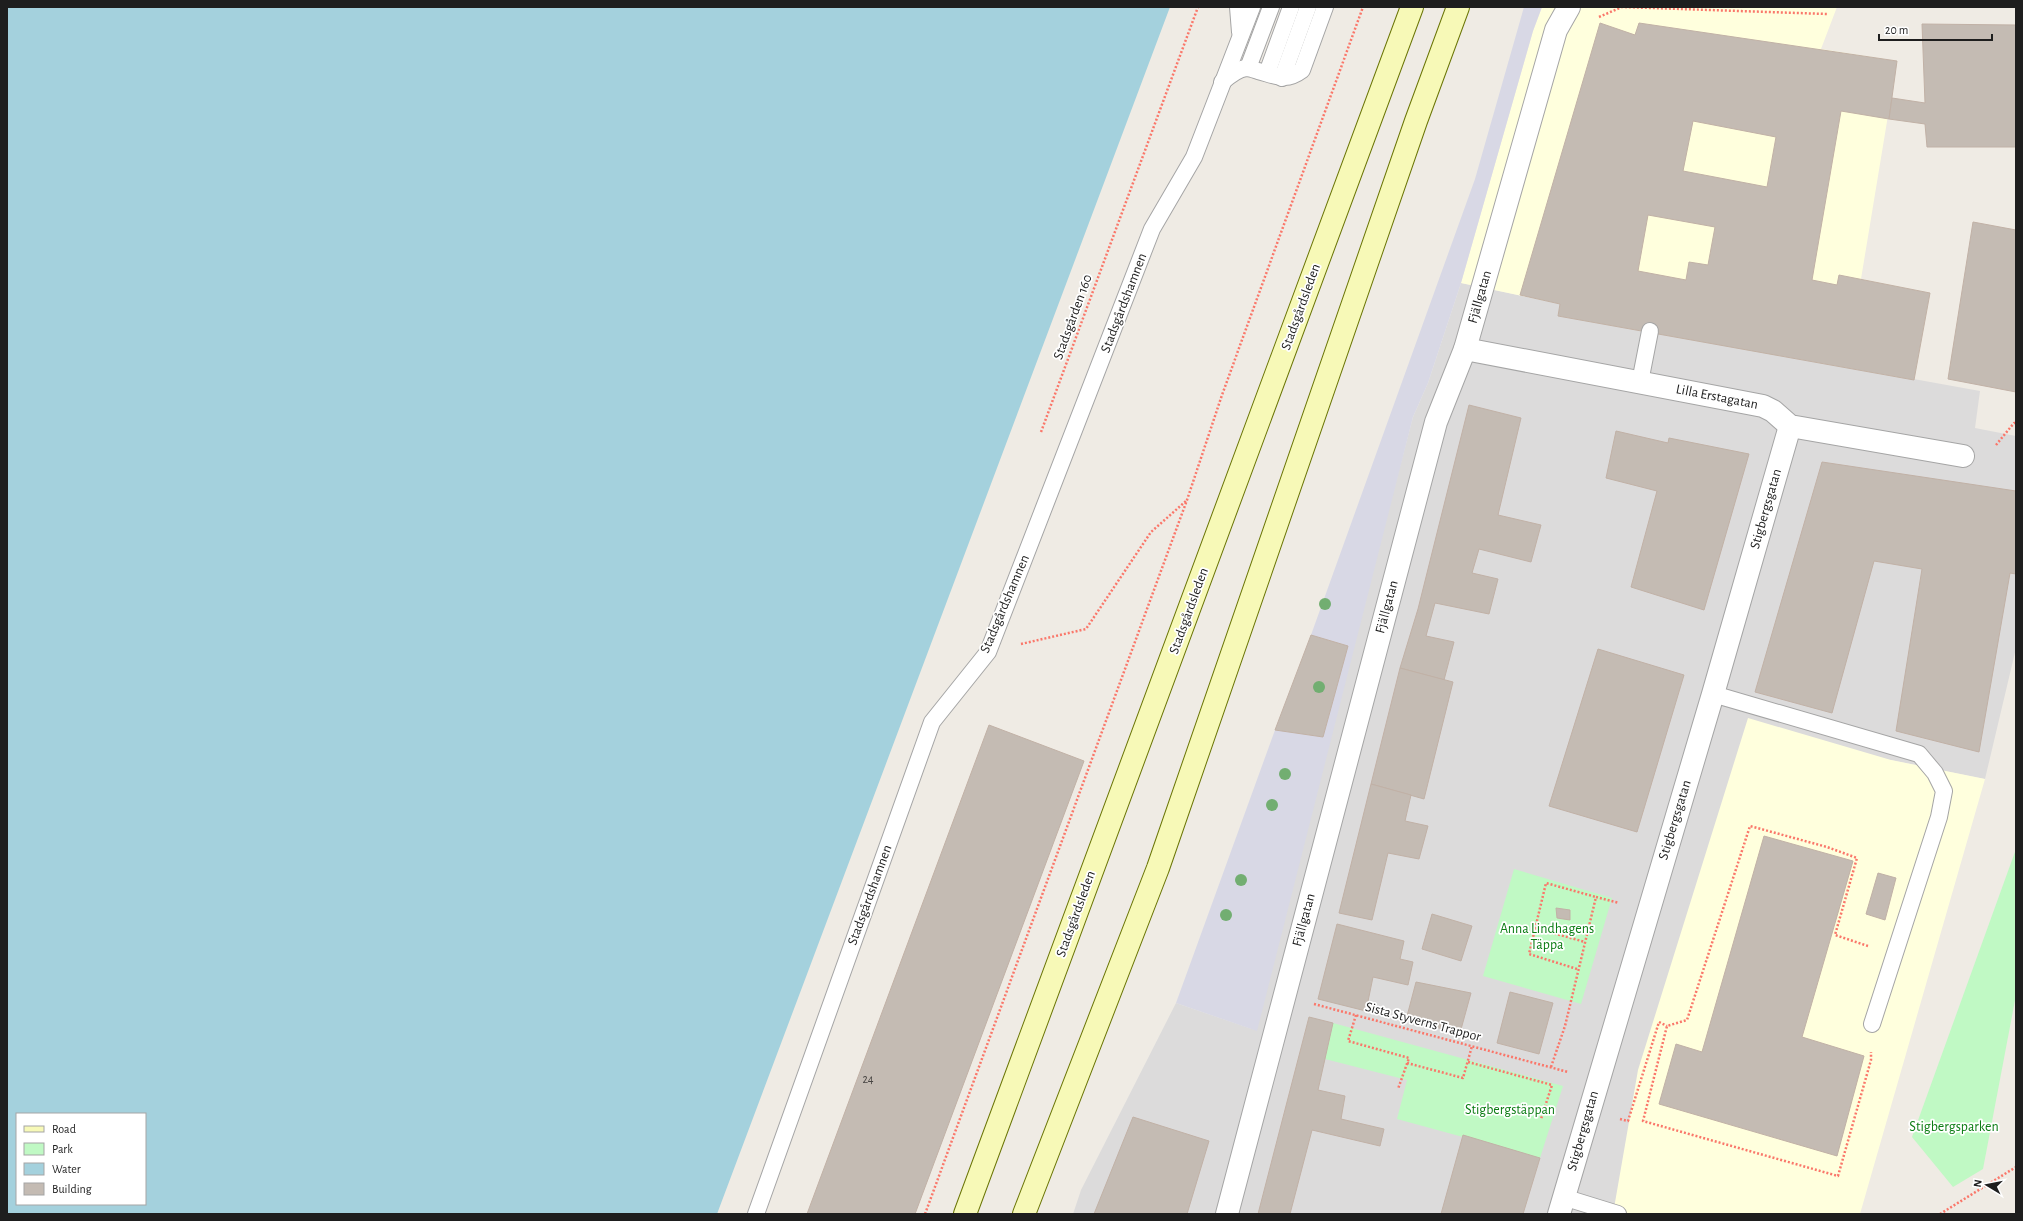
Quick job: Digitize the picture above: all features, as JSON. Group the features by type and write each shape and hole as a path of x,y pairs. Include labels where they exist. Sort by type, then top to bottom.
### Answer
{"main road":[{"name":"Stadsgårdsleden","path":"965,1214 1412,7"},
{"path":"1024,1214 1158,868 1416,121 1458,7"}],"street":[{"name":"Fjällgatan","path":"1227,1214 1436,422 1465,349 1556,30 1569,7"},
{"name":"Lilla Erstagatan","path":"1465,349 1763,406 1773,411 1790,426"},
{"path":"1790,426 1963,456"},
{"name":"Stigbergsgatan","path":"1561,1206 1713,694 1790,426"}],"lane":[{"path":"1238,7 1240,38"},
{"name":"Stadsgårdshamnen","path":"756,1214 932,722 988,652 1152,229 1194,157 1252,7"},
{"path":"1248,68 1271,7"},
{"path":"1275,75 1291,7"},
{"path":"1275,75 1308,7"},
{"path":"1222,82 1230,75 1248,68 1275,75 1291,77 1302,70 1325,7"},
{"path":"1640,382 1650,332"},
{"path":"1713,694 1919,754 1935,773 1944,791 1939,817 1893,955 1872,1024"},
{"path":"1561,1206 1618,1214"}],"path":[{"name":"Stadsgården 160","path":"1038,440 1198,7"},
{"path":"925,1214 1187,500 1222,395 1363,7"},
{"path":"1594,19 1622,7 1827,14"},
{"path":"1996,445 2015,423"},
{"path":"988,652 1086,629 1151,532 1187,500"},
{"path":"1618,1118 1628,1121 1659,1022 1667,1026 1687,1020 1750,826 1827,847 1857,858 1835,935 1893,955"},
{"path":"1578,969 1529,954 1546,883 1623,904"},
{"path":"1551,1067 1565,1026 1596,897"},
{"path":"1535,928 1585,942"},
{"name":"Sista Styverns Trappor","path":"1308,1002 1572,1073"},
{"path":"1356,1015 1348,1041 1409,1058 1398,1089"},
{"path":"1667,1026 1643,1121 1838,1176 1871,1060 1872,1024"},
{"path":"1408,1063 1463,1078 1472,1046"},
{"path":"1468,1062 1552,1085 1541,1119"},
{"path":"1940,1214 2016,1167"}],"shaded area":[{"path":"1524,7 1542,7 1533,31 1461,283 1428,383 1413,417 1257,1031 1176,1003 1275,730 1323,737 1348,646 1311,635 1475,179"},
{"path":"1542,7 1837,7 1821,49 1897,61 1861,279 1930,293 1914,380 1558,316 1560,304 1461,283 1533,31"},
{"path":"1461,283 1560,304 1558,315 1980,391 1975,428 2016,436 2016,648 1985,779 1891,760 1620,1182 1613,1214 1073,1214 1081,1190 1176,1003 1252,1029 1413,417 1428,383"},
{"path":"1748,718 1891,760 1985,779 1860,1214 1613,1214 1638,1070"}],"green space":[{"name":"Stigbergsparken","path":"2016,849 2016,995 1983,1169 1953,1187 1912,1137"},
{"name":"Anna Lindhagens Täppa","path":"1514,869 1612,898 1581,1004 1483,976"},
{"name":"Stigbergstäppan","path":"1333,1023 1563,1086 1540,1158 1397,1119 1407,1080 1325,1059"}],"water":[{"path":"7,7 1170,7 717,1214 7,1214"}],"building":[{"path":"1600,23 1635,35 1639,23 1897,61 1889,119 1841,111 1812,280 1837,285 1839,275 1930,293 1914,380 1558,316 1560,304 1520,295","holes":["1693,121 1776,137 1767,187 1683,171","1648,215 1715,227 1708,265 1689,262 1686,280 1638,271"]},
{"path":"1922,24 2016,25 2016,147 1927,147 1925,124 1889,119 1892,98 1925,103"},
{"path":"1973,222 2016,230 2016,392 1948,379"},
{"path":"1469,405 1521,418 1498,515 1541,525 1531,562 1479,549 1472,573 1498,579 1489,614 1435,603 1426,636 1454,642 1444,680 1400,668 1418,609"},
{"path":"1616,431 1668,443 1669,438 1749,454 1704,610 1631,587 1657,491 1606,478"},
{"path":"1822,462 2016,491 2016,574 2010,573 1979,752 1896,731 1922,569 1874,561 1832,713 1755,692"},
{"path":"1311,635 1348,646 1323,737 1275,730"},
{"path":"1598,649 1684,675 1637,832 1549,806"},
{"path":"1400,668 1453,682 1424,799 1371,784"},
{"path":"989,725 1084,761 915,1214 807,1214"},
{"path":"1371,784 1411,795 1405,821 1428,826 1419,859 1388,853 1372,920 1339,913"},
{"path":"1764,836 1853,861 1802,1037 1864,1056 1837,1156 1659,1104 1676,1044 1702,1052"},
{"path":"1878,873 1896,878 1885,920 1866,914"},
{"path":"1556,908 1570,910 1570,920 1557,918"},
{"path":"1432,914 1472,926 1461,961 1422,949"},
{"path":"1337,924 1404,941 1400,959 1413,962 1408,985 1373,977 1366,1011 1318,999"},
{"path":"1416,982 1471,993 1460,1033 1406,1020"},
{"path":"1510,992 1553,1003 1539,1054 1497,1043"},
{"path":"1309,1017 1333,1023 1318,1090 1345,1096 1341,1119 1384,1129 1380,1146 1312,1130 1290,1214 1258,1214"},
{"path":"1133,1117 1209,1141 1187,1214 1094,1214"},
{"path":"1463,1135 1540,1158 1523,1214 1441,1214"}]}
